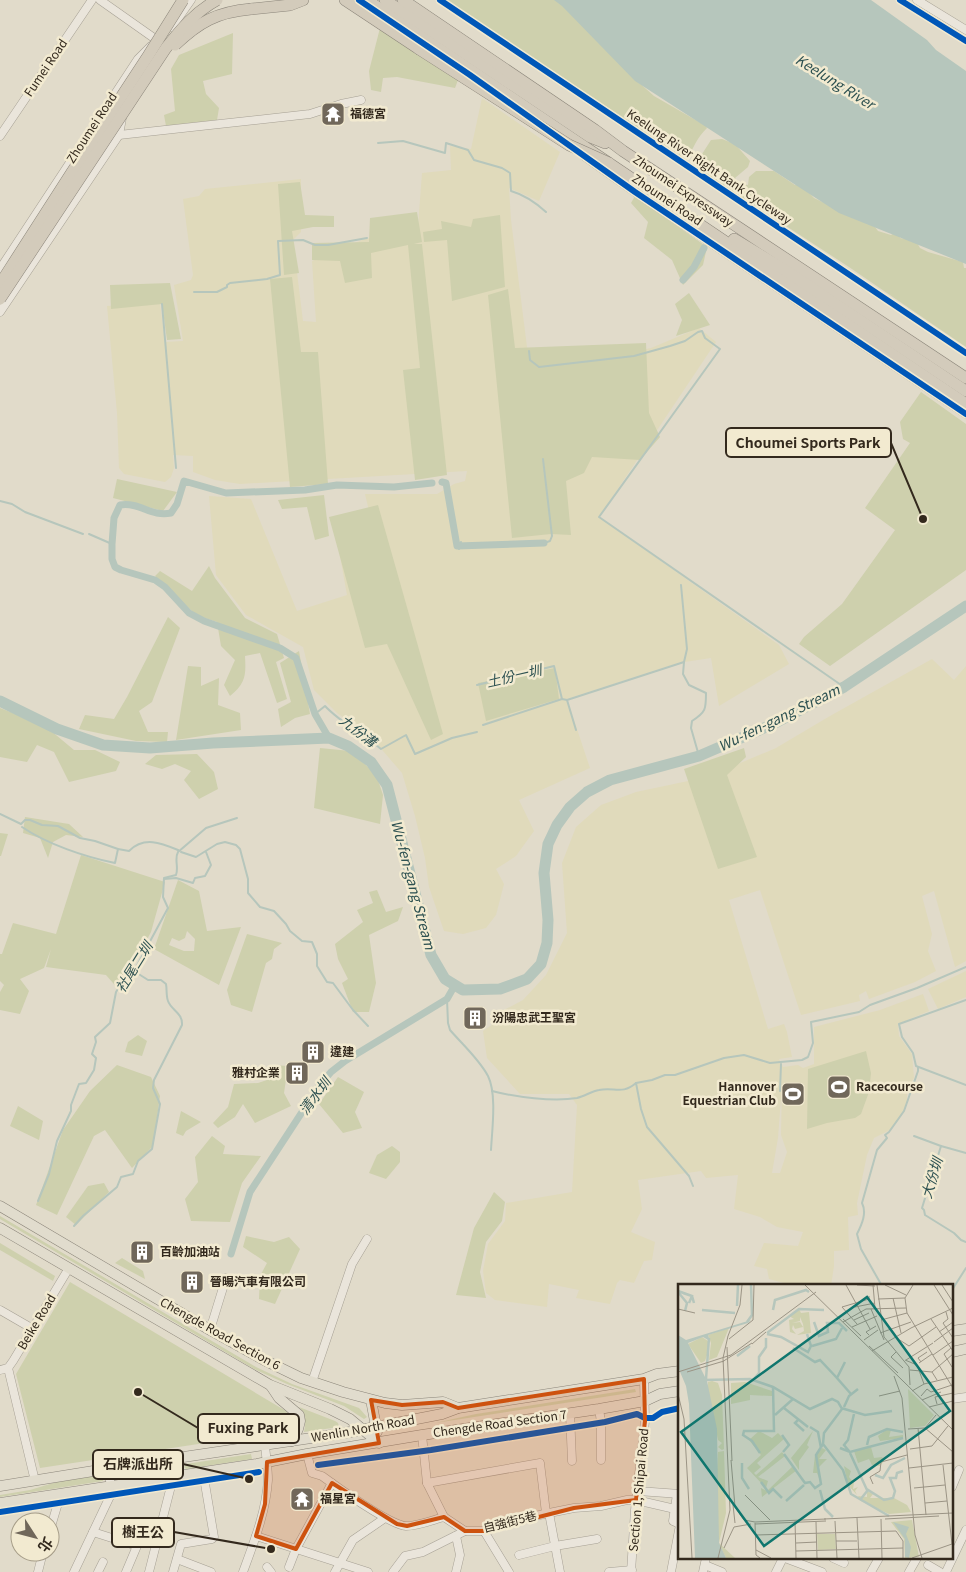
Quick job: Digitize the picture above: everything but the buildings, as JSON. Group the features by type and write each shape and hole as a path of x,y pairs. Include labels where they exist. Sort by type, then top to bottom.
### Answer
{"highway":[{"path":"153,59 183,0"},
{"path":"0,299 177,23 204,0"},
{"path":"0,284 72,172 153,59 198,12 217,0"},
{"path":"153,59 206,21 220,14 290,5 303,0"},
{"path":"345,0 569,145 609,163"},
{"name":"Zhoumei Expressway","path":"367,0 966,404"},
{"path":"385,0 590,137 623,151"},
{"name":"Zhoumei Expressway","path":"402,0 595,130 623,151 966,378"},
{"path":"717,213 785,270"},
{"path":"683,214 731,236 966,391"}],"main road":[{"name":"Chengde Road Section 6","path":"0,1206 210,1330 264,1360 312,1382 371,1400 402,1405 444,1402 458,1408"},
{"name":"Chengde Road Section 6","path":"0,1228 270,1385 350,1418 364,1429"},
{"name":"Chengde Road Section 7","path":"458,1408 644,1379 657,1374 678,1371"},
{"path":"270,1385 279,1398 298,1415 300,1421 292,1441"},
{"name":"Chengde Road Section 7","path":"379,1443 599,1409 645,1401 660,1394 678,1391"},
{"path":"371,1400 379,1443"},
{"name":"Wenlin North Road","path":"0,1486 376,1427 442,1414 458,1408"},
{"path":"364,1429 379,1443"},
{"name":"Wenlin North Road","path":"0,1503 379,1443"}],"street":[{"name":"Fumei Road","path":"0,136 92,0"},
{"path":"100,0 169,48"},
{"name":"Zhoumei Road","path":"1,265 138,59 171,28 191,0"},
{"name":"Zhoumei Road","path":"0,312 119,134 126,104 133,90 150,67 169,48 201,30 214,14 221,0"},
{"name":"Zhoumei Road","path":"358,0 470,75 635,192 966,414"},
{"path":"917,0 966,30"},
{"path":"119,134 310,114 361,100"},
{"path":"1,265 24,278"},
{"path":"312,1382 352,1264 367,1239"},
{"name":"Beike Road","path":"8,1368 69,1268"},
{"path":"210,1330 226,1278"},
{"path":"0,1310 33,1329"},
{"path":"0,1370 8,1368 35,1481"},
{"name":"Section 1, Shipai Road","path":"631,1571 636,1500 645,1422 644,1379"},
{"path":"599,1409 601,1460"},
{"path":"570,1414 572,1461"},
{"path":"307,1454 312,1473 322,1476 386,1518 397,1524 407,1526 444,1517 427,1483 422,1436"},
{"path":"243,1572 265,1504 268,1480 265,1445"},
{"path":"149,1572 176,1476 173,1459"},
{"path":"427,1483 540,1463 560,1572"},
{"path":"74,1572 112,1492 108,1469"},
{"path":"954,1482 959,1470"},
{"path":"172,1572 181,1544 212,1539 214,1537 203,1472"},
{"path":"289,1567 296,1549 332,1483"},
{"path":"638,1491 678,1494"},
{"path":"55,1512 58,1503 57,1494"},
{"path":"678,1498 673,1520 678,1523"},
{"path":"636,1500 675,1509"},
{"name":"自強街5巷","path":"444,1517 465,1531 484,1531 507,1522 548,1513 636,1500"},
{"path":"335,1572 342,1563 353,1540 386,1518"},
{"path":"954,1555 966,1530"},
{"path":"393,1572 405,1556 423,1552 465,1531"},
{"path":"484,1531 510,1572"},
{"path":"93,1532 137,1546 126,1572"},
{"path":"671,1572 678,1535"},
{"path":"256,1536 368,1572"},
{"path":"456,1536 460,1554 456,1572"},
{"path":"519,1555 555,1546 597,1539"},
{"path":"177,1559 210,1572"},
{"path":"776,1572 783,1560"},
{"path":"789,1560 822,1572"},
{"path":"837,1560 844,1563"},
{"path":"871,1572 878,1560"},
{"path":"908,1572 915,1560"},
{"path":"946,1572 952,1560"},
{"path":"98,1572 103,1562"},
{"path":"704,1565 722,1572"},
{"path":"928,1565 940,1572"},
{"path":"609,1572 631,1571"}],"highlighted area":[{"path":"644,1379 645,1421 636,1500 574,1508 484,1531 465,1531 444,1517 407,1526 397,1524 332,1483 296,1549 256,1536 265,1504 267,1462 379,1443 371,1400 402,1405 443,1402 458,1408"}],"shaded area":[{"path":"482,98 560,152 539,201 509,188 511,220 528,355 627,353 651,348 699,328 716,342 599,517 779,645 789,664 719,706 711,658 678,663 567,699 590,768 519,800 534,831 516,856 496,869 504,884 496,915 486,928 463,934 444,931 429,887 425,858 402,773 371,737 337,713 314,690 303,647 246,615 216,575 209,496 251,499 297,611 347,595 340,556 376,540 365,494 437,494 454,484 465,481 467,471 240,484 215,480 193,472 193,456 173,455 174,468 171,477 165,482 124,474 119,468 117,413 107,306 160,304 165,342 183,341 174,285 191,280 193,275 183,199 199,196 205,189 301,179 301,232 293,240 303,321 316,322 312,261 362,240 418,226 422,173 451,170 450,146 471,149"},
{"path":"932,659 954,680 966,666 966,961 955,967 934,891 922,896 932,934 928,951 936,971 915,982 869,999 866,991 859,995 860,1001 801,1015 760,890 729,900 768,1029 784,1024 787,1032 792,1057 779,1059 783,1067 798,1065 803,1068 814,1064 814,1027 880,1010 923,994 929,1011 898,1024 899,1036 912,1054 914,1078 907,1089 907,1104 900,1118 890,1130 874,1138 867,1155 857,1203 858,1215 848,1217 849,1250 834,1251 831,1284 788,1284 769,1279 767,1269 754,1266 764,1243 798,1246 803,1232 777,1227 760,1217 734,1209 738,1175 706,1178 701,1171 638,1180 642,1209 631,1232 655,1242 652,1260 644,1261 634,1283 620,1280 617,1283 610,1304 576,1298 579,1290 549,1284 547,1307 495,1300 486,1293 483,1271 488,1244 505,1221 506,1203 572,1192 577,1105 569,1094 520,1094 487,1058 483,1031 503,1017 504,1010 523,1000 546,975 567,933 562,863 576,827 601,805 636,792 707,777 776,748","holes":["782,1085 781,1135 787,1152 780,1173 772,1173 778,1138"]},
{"path":"966,971 966,997 938,1009 928,989"}],"green space":[{"path":"446,0 558,0 654,96 707,128 687,160"},
{"path":"380,28 458,80 455,88 397,77 383,78 381,92 371,90 369,71"},
{"path":"233,33 232,74 203,81 206,94 219,108 217,120 166,126 164,115 175,111 171,69 179,55"},
{"path":"722,139 735,144 750,161 748,167 735,178 738,183 748,185 749,177 756,171 774,171 795,185 802,185 814,198 875,227 878,231 891,235 896,232 899,233 900,238 916,241 920,248 928,252 963,262 964,268 966,268 966,347 849,267 697,168 702,154 711,140"},
{"path":"300,182 305,215 334,216 334,227 313,227 292,231 299,273 284,275 278,184"},
{"path":"635,196 707,247 703,265 683,285 672,260 644,238 648,222 631,203"},
{"path":"417,212 422,242 414,244 422,244 447,475 415,480 403,370 420,368 408,245 371,253 372,278 345,283 340,261 312,260 312,243 369,242 370,218"},
{"path":"500,215 505,287 452,301 447,240 424,242 423,232 442,229 441,221 471,227 473,219"},
{"path":"292,277 301,352 318,352 328,484 290,487 270,279"},
{"path":"170,283 181,339 167,340 162,304 111,309 110,285"},
{"path":"508,289 515,348 646,343 649,413 660,437 640,460 592,457 584,473 566,481 571,535 551,534 512,538 488,295"},
{"path":"689,293 710,325 676,336 682,320 675,304"},
{"path":"921,392 966,424 966,570 830,666 799,644 804,637 842,604 895,530 865,508 910,443 903,439 900,422"},
{"path":"117,479 177,492 163,511 113,498"},
{"path":"324,495 329,536 315,540 307,507 282,509 278,500"},
{"path":"378,505 443,734 431,740 387,644 365,648 329,517"},
{"path":"209,566 215,578 245,618 277,634 284,658 276,662 287,699 277,703 260,653 245,656 244,678 239,687 230,696 224,685 235,660 221,646 217,622 196,615 155,576 160,571 192,591"},
{"path":"168,617 180,628 152,702 139,711 148,732 168,732 167,742 136,741 79,729 85,715 114,719"},
{"path":"299,651 310,714 295,718 281,727 278,709 291,702 280,663"},
{"path":"188,666 201,667 201,686 219,678 218,705 240,713 241,730 176,740"},
{"path":"555,668 559,699 486,721 478,683"},
{"path":"0,708 44,725 74,750 95,750 120,762 116,771 69,782 54,752 37,745 27,762 0,757"},
{"path":"320,748 350,751 376,774 383,795 380,824 314,808"},
{"path":"744,748 746,757 727,775 757,857 718,869 684,769"},
{"path":"197,754 214,772 218,789 199,799 184,780 191,771 175,764 162,769 145,764 156,755"},
{"path":"25,817 69,824 83,837 66,835 53,842 48,858 40,838 23,833"},
{"path":"0,833 8,834 1,856 0,856"},
{"path":"81,855 165,882 151,932 120,991 106,975 46,967 51,949 44,968 20,979 29,991 20,1014 0,1010 0,992 4,985 0,981 0,954 2,954 13,923 56,934"},
{"path":"178,880 199,891 207,931 241,927 219,985 154,949","holes":["187,931 195,939 194,951 184,951 169,945 172,938 179,941 185,938"]},
{"path":"377,890 386,912 403,907 398,921 369,935 376,983 369,1012 353,1012 342,983 348,979 338,959 335,944 363,922 357,910 373,903 369,892"},
{"path":"247,934 282,943 274,949 272,959 266,963 252,1012 231,1005 227,990"},
{"path":"138,1035 147,1041 142,1056 125,1052 128,1042"},
{"name":"Racecourse","path":"866,1051 871,1073 869,1092 861,1114 855,1118 807,1129 808,1069"},
{"path":"117,1065 151,1077 160,1096 153,1146 132,1168 105,1130 94,1136 57,1215 36,1205 63,1130 90,1091"},
{"path":"272,1065 288,1066 284,1093 291,1106 255,1123 243,1104 235,1117 218,1128 213,1123 228,1107 234,1084 258,1083 273,1078"},
{"path":"338,1077 364,1092 355,1112 362,1128 343,1133 319,1104"},
{"path":"18,1106 43,1121 39,1140 10,1126"},
{"path":"181,1111 201,1122 186,1131 183,1136 176,1133"},
{"path":"212,1136 225,1146 223,1154 261,1156 242,1183 230,1222 191,1221 185,1199 198,1182 195,1157"},
{"path":"392,1146 400,1152 400,1162 386,1179 369,1173 377,1155"},
{"path":"104,1183 109,1192 76,1225 66,1217 88,1186"},
{"path":"494,1192 505,1202 502,1221 486,1242 480,1272 486,1298 456,1295 474,1228"},
{"path":"0,1216 256,1367 292,1384 359,1408 367,1417 364,1419 344,1406 254,1369 0,1219"},
{"path":"246,1236 274,1242 289,1237 300,1249 275,1304 259,1299 260,1276 267,1263 243,1247"},
{"path":"0,1243 55,1276 53,1281 0,1250"},
{"path":"122,1258 143,1271 145,1279 115,1263"},
{"path":"70,1282 286,1411 291,1421 290,1424 271,1433 40,1468 16,1374"},
{"path":"635,1389 636,1392 435,1423 476,1414"},
{"path":"299,1407 335,1421 339,1427 304,1432 305,1419"},
{"path":"251,1454 252,1459 186,1469 184,1467 186,1464"},
{"path":"102,1475 103,1481 0,1497 0,1495 30,1490 60,1481"}],"water":[{"name":"Keelung River","path":"554,0 871,0 966,71 966,264 839,213 635,81"}],"waterway":[{"path":"378,143 403,141 445,153 446,143 468,150 474,160 502,168 510,173 511,191 530,199 546,212"},
{"path":"194,292 217,292 227,287 230,283 267,279 280,275 278,241 303,240 315,245 328,245 367,238"},
{"path":"683,280 694,267 704,248"},
{"path":"162,304 176,468"},
{"path":"529,351 530,360 539,367 634,356 685,341 702,331 705,338 720,349 599,517 844,687"},
{"path":"543,459 552,536 550,541 544,543"},
{"path":"329,738 315,714 296,658 280,648 204,621 189,613 165,587 155,580 115,567 112,559 114,518 120,505 134,506 157,513 171,513 177,504 184,481 226,493 305,490 337,485 394,487 432,483"},
{"name":"九份溝","path":"442,482 446,483 457,546 544,543"},
{"path":"0,501 12,504 25,512 83,534"},
{"path":"89,534 112,544"},
{"name":"九份溝","path":"459,549 461,542"},
{"path":"681,585 687,649 683,674 689,685 706,693 704,710 692,721 691,728 699,756"},
{"name":"Wu-fen-gang Stream","path":"0,701 57,729 103,745 150,748 329,738 348,746 371,762 387,785 431,955 445,979 463,990 500,989 527,979 541,964 547,943 548,920 544,873 548,844 557,825 570,807 587,792 610,780 699,756 771,725 844,687 966,606"},
{"path":"483,725 684,662"},
{"name":"土份一圳","path":"477,685 554,666 562,699"},
{"path":"567,700 576,730"},
{"name":"九份溝","path":"315,714 325,706 338,718 381,749 406,735 415,754 452,738 477,732"},
{"path":"0,814 21,824 25,820 30,820 42,825 58,826 80,838 118,849 129,851 135,846 153,842 178,850"},
{"name":"社尾二圳","path":"38,1201 49,1174 57,1141 71,1111 71,1105 79,1084 86,1083 94,1070 96,1058 92,1054 96,1042 95,1037 110,1023 116,992 127,975 134,971 168,908 163,897 164,878 176,875 176,857 178,852 206,828 237,818"},
{"path":"22,827 55,844 115,863 118,849"},
{"path":"181,852 196,857 217,844 225,842 236,845 240,849 248,879 248,893 260,907 274,911 290,931 302,941 312,942 317,954 317,966 327,982 333,983 353,1010 368,1026"},
{"path":"164,879 176,878 193,883 195,878 205,876 211,865 206,852"},
{"path":"636,1083 665,1075 675,1075 724,1058 744,1055 770,1063 802,1060 808,1057 813,1043 811,1022 859,1012 870,1005 966,967"},
{"path":"74,1226 117,1187 121,1177 133,1174 138,1161 152,1149 160,1104 153,1088 154,1080 182,1025 181,1017 168,1001 166,984 161,980 148,980 134,971"},
{"name":"清水圳","path":"231,1254 250,1192 319,1086 331,1072 345,1061 447,999 455,985"},
{"path":"447,999 450,1030 480,1064 491,1084 493,1112 491,1150"},
{"path":"966,1000 899,1024 902,1037 913,1053 916,1066 966,1085"},
{"path":"780,1091 781,1064"},
{"path":"881,1284 861,1249 857,1234 864,1215 862,1203 877,1150 887,1138 885,1135 904,1111 918,1067"},
{"path":"492,1091 534,1098 567,1099 577,1098 599,1090 627,1089 636,1083 647,1127 689,1176 693,1186"},
{"path":"914,1136 941,1146"},
{"name":"大份圳","path":"966,1153 941,1146 922,1208 925,1215 966,1242"},
{"name":"大份圳","path":"954,1287 966,1268"}],"cycle path":[{"path":"359,0 470,75 635,192 966,414"},
{"name":"Keelung River Right Bank Cycleway","path":"440,0 966,353"},
{"path":"900,0 966,41"},
{"path":"318,1465 431,1450 605,1422 637,1414 645,1418 653,1418 662,1412 678,1408"},
{"path":"0,1512 259,1472"}],"place":[{"name":"福德宮","path":"333,114"},
{"name":"Choumei Sports Park","path":"923,519"},
{"name":"汾陽忠武王聖宮","path":"475,1018"},
{"name":"違建","path":"313,1052"},
{"name":"雅村企業","path":"297,1073"},
{"name":"Racecourse","path":"839,1087"},
{"name":"Hannover Equestrian Club","path":"793,1094"},
{"name":"百齡加油站","path":"142,1252"},
{"name":"晉暘汽車有限公司","path":"192,1282"},
{"name":"Fuxing Park","path":"138,1392"},
{"name":"石牌派出所","path":"249,1479"},
{"name":"福星宮","path":"302,1499"},
{"name":"樹王公","path":"271,1549"}]}
